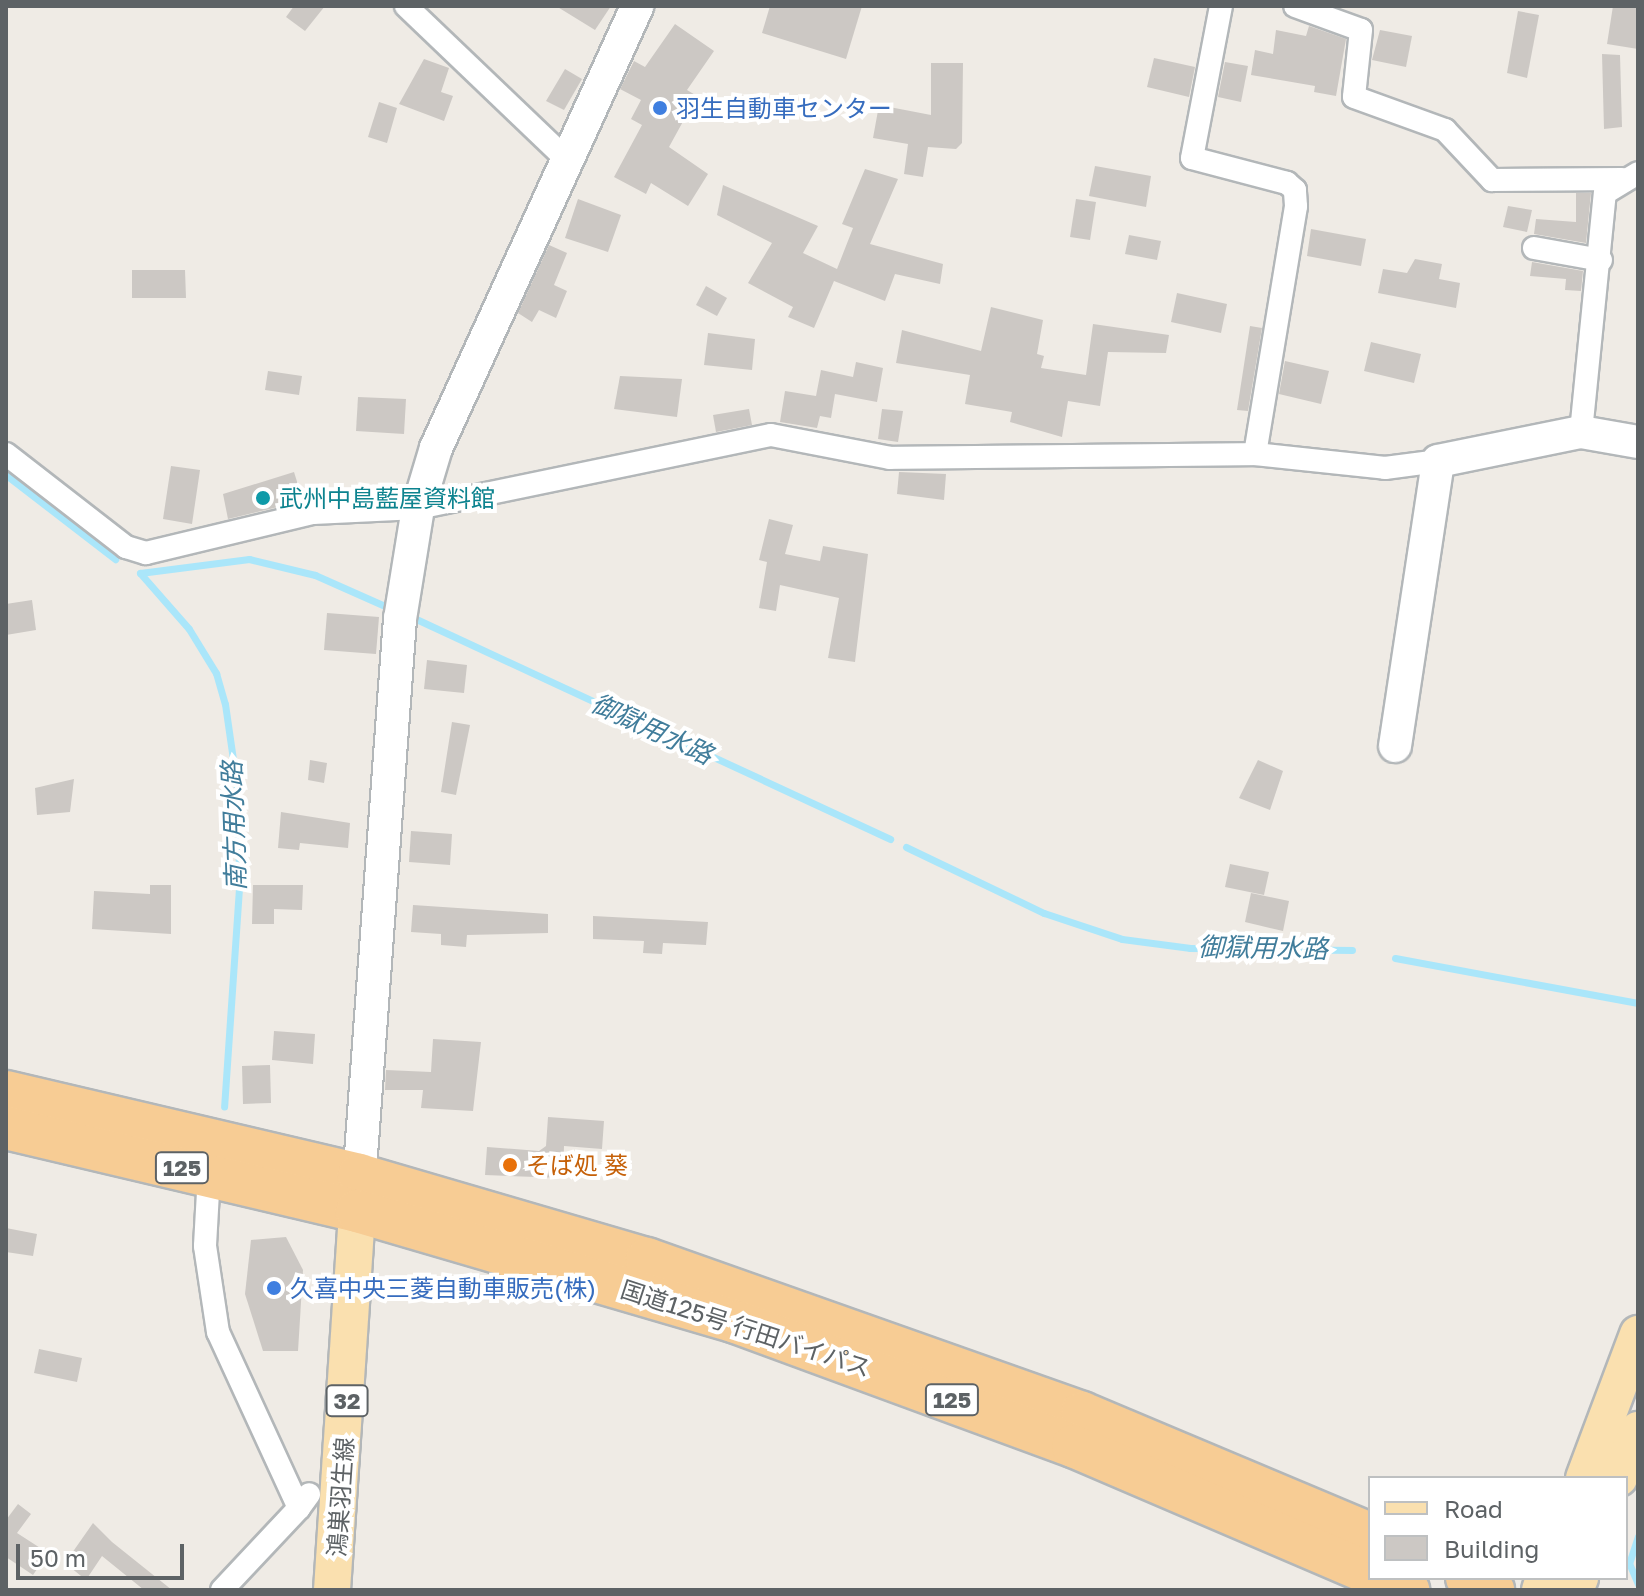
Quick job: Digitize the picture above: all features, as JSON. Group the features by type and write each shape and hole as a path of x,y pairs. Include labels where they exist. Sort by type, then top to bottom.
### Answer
{"highway":[{"name":"国道125号 行田バイパス","path":"6,1092 358,1193 825,1353 1073,1446 1368,1572"},
{"name":"国道125号 行田バイパス","path":"6,1128 209,1174 358,1193 647,1259 929,1356 1368,1533"},
{"path":"1386,1580 1408,1590"},
{"path":"1471,1580 1493,1590"}],"main road":[{"name":"鴻巣羽生線","path":"332,1590 358,1193"},
{"path":"1585,1476 1638,1334"},
{"path":"1620,1476 1638,1430"}],"street":[{"path":"406,6 566,159"},
{"path":"358,1193 400,619 418,508 436,448 637,6"},
{"path":"1221,6 1192,158 1278,179 1295,190 1255,454"},
{"path":"1295,6 1361,30 1354,97 1445,130 1492,180 1630,176"},
{"path":"1581,432 1601,260 1605,193 1630,176"},
{"path":"1534,248 1601,260"},
{"path":"6,454 126,547 146,553 313,513 418,508 771,435 890,458 1255,454 1385,468 1438,461 1581,432 1638,442"},
{"path":"1395,746 1438,461"},
{"path":"209,1174 205,1246 218,1332 304,1501 222,1590"}],"building":[{"path":"294,6 325,6 305,31 286,17"},
{"path":"556,6 611,6 595,30"},
{"path":"770,6 862,6 846,59 762,33"},
{"path":"1613,6 1636,6 1638,49 1607,44"},
{"path":"1518,11 1539,15 1527,78 1507,73"},
{"path":"675,24 714,51 687,90 697,96 669,147 708,174 688,206 651,183 646,194 614,177 642,125 631,119 641,100 620,89 634,61 645,67"},
{"path":"1309,26 1346,39 1336,96 1314,92 1315,86 1251,75 1255,50 1273,54 1276,30 1306,36"},
{"path":"1380,30 1412,36 1406,67 1372,60"},
{"path":"1602,54 1620,55 1622,127 1604,129"},
{"path":"1154,58 1195,67 1189,97 1147,87"},
{"path":"424,59 449,68 441,92 453,96 444,121 399,104"},
{"path":"1225,62 1248,66 1241,102 1218,97"},
{"path":"931,63 963,63 962,143 956,149 928,147 923,177 904,174 908,144 873,138 879,105 931,115"},
{"path":"565,69 582,79 564,110 546,101"},
{"path":"379,102 397,108 387,143 368,137"},
{"path":"1095,166 1151,176 1146,207 1089,196"},
{"path":"865,169 898,179 870,244 943,264 940,284 895,274 885,301 834,281 814,328 788,317 793,307 748,283 772,243 717,215 723,185 818,226 803,253 837,269 853,228 842,224"},
{"path":"1576,193 1591,193 1586,243 1534,234 1536,219 1576,222"},
{"path":"578,199 621,215 608,252 565,238"},
{"path":"1076,199 1096,202 1090,240 1070,237"},
{"path":"1508,206 1532,210 1527,232 1503,227"},
{"path":"1311,229 1366,239 1361,266 1307,256"},
{"path":"1129,235 1161,241 1157,260 1125,254"},
{"path":"549,245 567,253 554,285 567,291 556,318 539,310 532,322 518,313"},
{"path":"1415,259 1442,264 1439,279 1460,283 1456,308 1378,293 1383,269 1407,273"},
{"path":"1532,262 1583,271 1581,291 1565,290 1566,279 1530,276"},
{"path":"132,270 185,270 186,298 132,298"},
{"path":"706,286 727,298 717,316 696,305"},
{"path":"1177,293 1227,304 1221,333 1171,322"},
{"path":"991,307 1043,320 1037,354 1044,356 1041,368 1086,375 1093,324 1169,335 1166,353 1108,352 1100,406 1068,401 1062,437 1010,422 1012,412 965,404 970,375 896,363 902,330 981,351"},
{"path":"1250,326 1262,328 1248,411 1237,410"},
{"path":"708,333 755,339 752,370 704,365"},
{"path":"1371,342 1421,354 1414,383 1364,371"},
{"path":"1285,361 1329,371 1321,404 1279,394"},
{"path":"856,362 883,368 877,402 835,394 831,418 820,416 817,428 780,422 785,391 816,396 821,370 853,377"},
{"path":"268,371 302,376 299,395 265,390"},
{"path":"620,376 682,379 677,417 614,409"},
{"path":"358,397 406,399 404,434 356,431"},
{"path":"749,409 752,425 716,432 713,415"},
{"path":"882,409 903,411 898,442 878,439"},
{"path":"171,466 200,470 192,524 163,519"},
{"name":"武州中島藍屋資料館","path":"294,472 303,501 228,519 223,494"},
{"path":"899,472 946,474 944,500 897,494"},
{"path":"769,519 793,525 785,554 820,561 823,546 868,554 855,662 828,658 839,598 780,585 776,611 759,608 767,562 759,560"},
{"path":"32,600 36,630 6,635 6,604"},
{"path":"327,613 379,617 376,654 324,650"},
{"path":"427,660 467,665 464,693 424,689"},
{"path":"452,722 470,725 456,795 441,792"},
{"path":"310,760 327,763 324,783 308,780"},
{"path":"1258,760 1283,771 1270,810 1239,798"},
{"path":"74,779 70,812 37,815 35,788"},
{"path":"281,812 350,823 348,848 300,843 299,850 278,848"},
{"path":"411,831 452,834 450,865 409,862"},
{"path":"1230,864 1269,872 1264,895 1225,887"},
{"path":"150,885 171,885 171,934 92,929 94,891 150,894"},
{"path":"253,885 303,885 302,910 274,909 274,924 252,924"},
{"path":"1251,893 1289,901 1283,931 1245,922"},
{"path":"413,905 548,914 548,933 467,935 466,947 441,945 441,934 411,932"},
{"path":"593,916 708,922 706,945 663,943 662,954 643,953 644,941 593,939"},
{"path":"274,1031 315,1034 313,1064 272,1060"},
{"path":"433,1039 481,1042 473,1111 421,1108 423,1090 385,1090 386,1070 431,1072"},
{"path":"270,1065 271,1103 243,1104 242,1066"},
{"path":"548,1117 604,1121 602,1149 564,1146 563,1178 485,1175 487,1147 539,1151 546,1146"},
{"path":"6,1228 37,1234 33,1256 6,1252"},
{"path":"286,1237 303,1270 298,1351 263,1351 245,1294 251,1240"},
{"path":"39,1349 82,1358 77,1382 34,1373"},
{"path":"18,1504 31,1514 17,1533 48,1553 33,1575 6,1557 6,1520"},
{"path":"93,1523 172,1590 144,1590 102,1556 86,1580 65,1563"}],"waterway":[{"name":"南方用水路","path":"6,475 115,559"},
{"name":"御獄用水路","path":"140,573 249,559 315,575 385,606"},
{"name":"南方用水路","path":"140,573 189,629 216,673 225,704 238,794 239,888 224,1106"},
{"name":"御獄用水路","path":"414,618 890,839"},
{"name":"御獄用水路","path":"906,847 1044,913 1122,939 1190,948 1352,950"},
{"name":"御獄用水路","path":"1395,958 1638,1003"},
{"name":"御獄用水路","path":"1638,1536 1629,1563 1638,1584"}],"place":[{"name":"羽生自動車センター","path":"660,108"},
{"name":"武州中島藍屋資料館","path":"263,498"},
{"name":"そば処 葵","path":"510,1165"},
{"name":"久喜中央三菱自動車販売(株)","path":"274,1288"}]}
